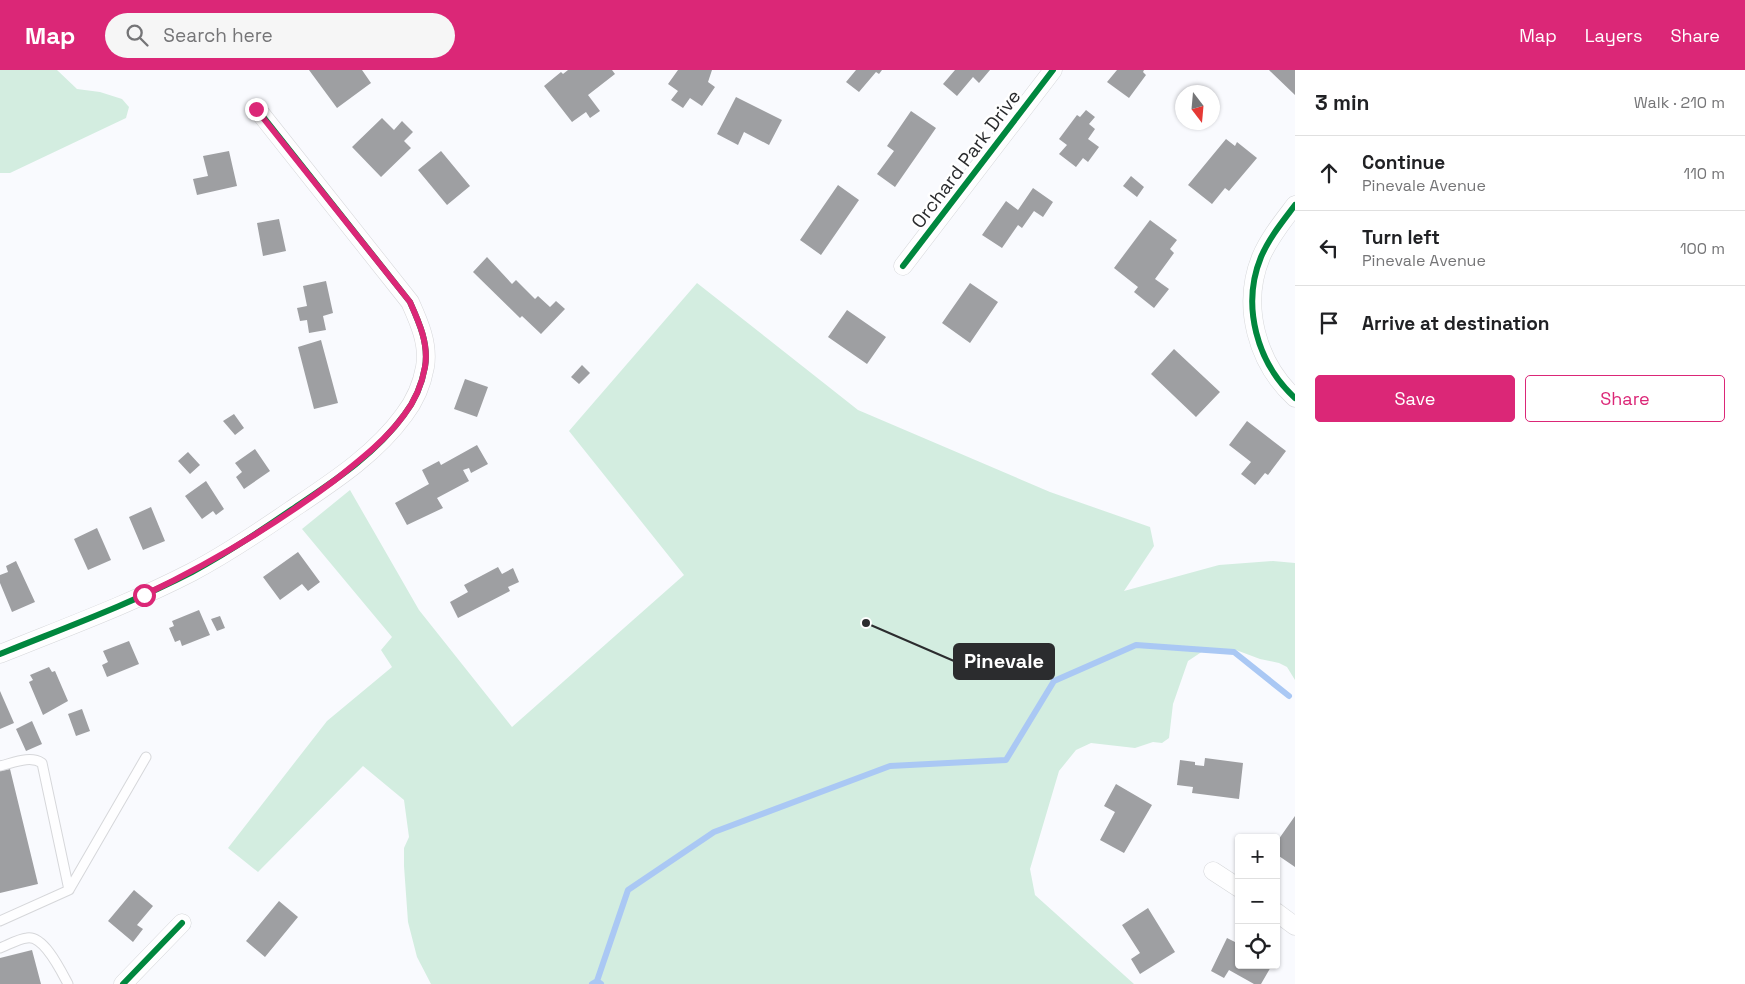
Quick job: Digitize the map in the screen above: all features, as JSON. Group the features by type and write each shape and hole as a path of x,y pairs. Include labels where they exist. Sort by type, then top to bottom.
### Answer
{"street":[{"name":"Orchard Park Drive","path":"903,266 1053,70"},
{"path":"0,654 144,595 228,552 318,492 350,468 380,443 411,405 422,377 426,355 422,329 410,302 256,109"},
{"path":"1295,205 1274,233 1261,258 1254,289 1252,314 1256,334 1268,365 1276,379 1295,398"},
{"path":"1213,871 1235,885"},
{"path":"1280,915 1295,926"},
{"path":"123,984 182,923"}],"lane":[{"path":"0,920 69,890 146,757"},
{"path":"0,766 26,760 35,760 42,764 69,890"},
{"path":"0,948 26,938 38,941 55,960 68,984"}],"green space":[{"path":"0,70 57,70 77,89 100,92 122,99 129,107 126,118 10,173 0,173"},
{"path":"697,283 858,410 1050,492 1150,527 1154,546 1124,591 1219,565 1273,561 1295,563 1295,680 1287,667 1279,663 1260,659 1236,650 1206,649 1188,661 1173,704 1169,738 1162,743 1153,742 1135,748 1091,743 1076,750 1059,771 1030,869 1035,895 1134,984 431,984 417,957 408,922 404,848 409,837 404,800 363,766 258,872 228,848 327,721 392,667 381,650 392,637 302,529 350,490 419,610 512,727 684,575 569,431"}],"building":[{"path":"309,70 362,70 371,83 337,108"},
{"path":"568,70 612,70 615,74 588,95 600,111 590,118 586,112 572,122 544,86 561,72 563,74"},
{"path":"678,70 712,70 708,82 715,87 702,106 690,98 683,108 671,100 678,91 668,84"},
{"path":"856,70 882,70 879,74 876,72 859,92 846,82"},
{"path":"955,70 990,70 979,83 973,77 957,96 943,84"},
{"path":"1117,70 1144,70 1143,72 1146,75 1129,98 1107,82"},
{"path":"1269,70 1295,70 1295,95"},
{"path":"736,97 782,120 769,145 744,132 738,145 717,134"},
{"path":"1086,110 1095,117 1089,124 1095,129 1088,139 1099,147 1088,162 1083,158 1076,167 1059,154 1067,145 1059,139 1077,115 1080,117"},
{"path":"911,111 936,128 895,187 877,174 894,151 887,146"},
{"path":"382,118 394,130 402,121 413,132 404,141 411,148 381,177 352,147"},
{"path":"1226,139 1235,146 1237,142 1257,158 1229,191 1225,188 1212,204 1188,185"},
{"path":"229,151 237,186 197,195 193,179 208,176 203,156"},
{"path":"441,151 470,186 447,205 418,170"},
{"path":"1131,176 1144,187 1137,197 1123,186"},
{"path":"838,185 859,200 821,255 800,240"},
{"path":"1033,188 1053,202 1043,217 1034,211 1022,228 1018,225 1002,248 982,235 1006,201 1018,210"},
{"path":"279,219 286,251 263,256 257,223"},
{"path":"1150,220 1177,240 1170,249 1174,253 1155,279 1169,289 1154,308 1134,292 1138,287 1114,268"},
{"path":"487,257 512,284 516,280 535,299 538,296 550,307 556,301 565,309 541,334 522,316 520,318 473,272"},
{"path":"326,281 333,313 323,316 326,330 309,333 307,320 300,321 297,308 307,306 303,286"},
{"path":"970,283 998,302 970,343 942,323"},
{"path":"847,310 886,337 867,364 828,337"},
{"path":"321,340 338,403 314,409 298,347"},
{"path":"1174,349 1220,392 1196,417 1151,374"},
{"path":"582,365 590,373 579,384 571,377"},
{"path":"465,379 488,387 477,417 454,409"},
{"path":"234,414 244,428 235,435 223,421"},
{"path":"1247,421 1286,451 1268,475 1265,473 1255,485 1241,474 1251,462 1229,445"},
{"path":"477,445 488,464 471,473 469,468 463,470 469,481 437,498 443,508 407,525 395,503 429,484 422,470 439,461 441,465"},
{"path":"255,449 270,471 244,489 236,477 242,472 235,463"},
{"path":"188,452 200,465 190,474 178,461"},
{"path":"206,481 224,509 216,515 213,511 202,519 185,496"},
{"path":"151,507 165,541 143,550 129,517"},
{"path":"97,528 111,560 88,570 74,539"},
{"path":"298,552 320,582 308,591 302,584 280,600 263,577"},
{"path":"16,561 35,602 12,612 0,583 0,575 8,572 6,566"},
{"path":"498,567 502,574 513,568 519,582 508,587 510,591 458,618 450,602 468,592 464,585"},
{"path":"199,610 210,635 182,646 180,640 175,642 169,628 174,626 172,621"},
{"path":"220,616 225,628 217,631 211,619"},
{"path":"129,641 139,664 107,677 102,665 108,662 103,651"},
{"path":"49,667 52,672 55,671 68,701 43,715 29,682 33,680 30,675"},
{"path":"0,691 14,723 0,729"},
{"path":"82,709 90,731 76,736 68,714"},
{"path":"32,721 42,744 26,751 16,729"},
{"path":"1205,758 1243,763 1239,799 1192,793 1193,787 1177,785 1180,760 1195,762 1195,765 1204,766"},
{"path":"10,769 38,884 0,893 0,771"},
{"path":"1116,784 1152,805 1124,853 1100,840 1115,812 1104,806"},
{"path":"1295,816 1295,867 1280,857 1280,837"},
{"path":"134,890 153,906 137,925 143,929 133,942 108,921"},
{"path":"279,901 298,917 265,957 246,941"},
{"path":"1148,908 1175,952 1140,974 1131,959 1140,953 1122,925"},
{"path":"1227,938 1235,942 1235,969 1270,969 1261,984 1254,984 1229,970 1224,978 1211,971"},
{"path":"32,950 41,984 0,984 0,958"}],"waterway":[{"path":"597,981 628,890 714,832 890,766 1006,760 1054,681 1136,645 1234,652 1289,696"},
{"path":"592,984 597,981 601,984"}],"cycle path":[{"path":"903,266 1053,70"},
{"path":"0,654 145,595 217,558 321,489 366,456 380,443 408,410 417,392 425,367 426,350 420,325 410,302 257,109"},
{"path":"1295,205 1264,250 1255,276 1253,295 1256,333 1262,351 1282,384 1295,398"},
{"path":"123,984 182,923"}],"place":[{"name":"Pinevale","path":"866,623"}],"route":[{"path":"144,595 228,552 266,528 350,468 380,443 403,417 411,405 425,365 426,355 422,329 410,302 256,109"}]}
